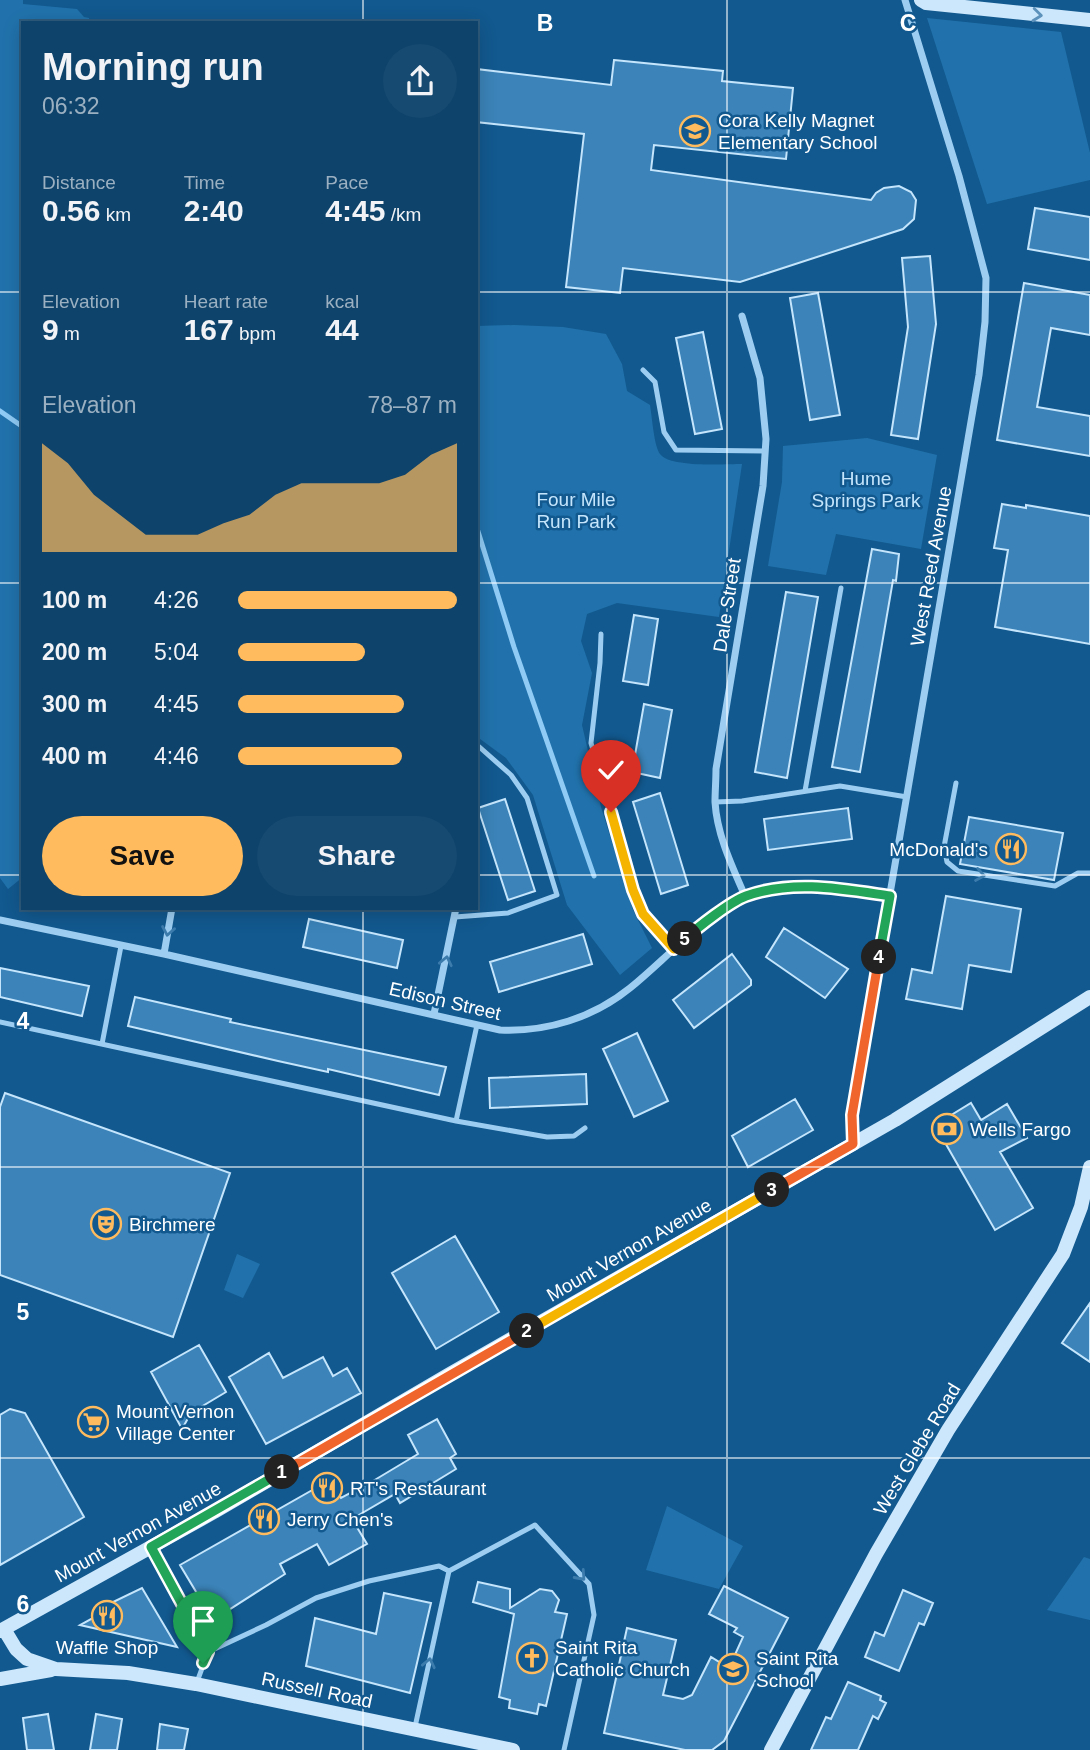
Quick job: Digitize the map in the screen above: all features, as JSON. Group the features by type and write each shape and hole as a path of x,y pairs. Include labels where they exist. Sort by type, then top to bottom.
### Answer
{"main road":[{"path":"921,0 1090,20"},
{"name":"Mount Vernon Avenue","path":"2,1630 853,1144 1090,997"},
{"name":"West Glebe Road","path":"771,1750 876,1553 948,1430 1063,1254 1081,1207 1090,1167"},
{"name":"Russell Road","path":"2,1630 27,1659 56,1669 128,1673 196,1684 513,1750"},
{"path":"0,1679 56,1669"}],"street":[{"name":"West Reed Avenue","path":"853,1144 852,1115 979,375 985,322 986,278 959,176 905,0"},
{"name":"Dale Street","path":"742,316 760,378 766,439 763,486 716,769 715,802 725,849 745,896"},
{"name":"Edison Street","path":"0,920 500,1030 524,1031 547,1028 583,1016 628,989 690,934 745,896 796,886 839,888 890,896"},
{"path":"164,954 172,910"},
{"path":"434,1014 455,912"}],"lane":[{"path":"643,370 655,383 664,432 676,450 765,451"},
{"path":"806,791 841,588"},
{"path":"601,634 591,743 633,890 643,914 674,949"},
{"path":"455,912 508,913 557,895 527,798 511,775 478,746"},
{"path":"956,783 944,847 947,862 958,871 1055,886 1077,873 1090,873"},
{"path":"715,802 742,801 840,786 907,797"},
{"path":"102,1044 121,946"},
{"path":"0,1023 547,1138 574,1136 585,1128"},
{"path":"456,1121 477,1025"},
{"path":"415,1730 449,1571 535,1525 589,1584 594,1615 564,1750"},
{"path":"151,1547 208,1652"},
{"path":"196,1684 208,1652 316,1598 369,1581 439,1566 449,1571"}],"green space":[{"path":"0,0 23,0 23,4 77,9 84,17 89,18 89,21 21,21 21,879 8,889 0,878"},
{"path":"927,18 1061,32 1090,153 1090,180 987,204"},
{"name":"Four Mile Run Park","path":"478,326 563,327 606,334 622,364 627,391 650,405 660,454 686,463 742,464 719,617 617,603 587,614 581,641 592,673 582,725 601,807 633,910 652,948 620,975 567,905 533,795 506,758 478,737"},
{"name":"Hume Springs Park","path":"867,438 937,455 921,549 836,534 826,575 768,566 782,482 783,446"},
{"path":"237,1254 260,1264 243,1298 224,1290"},
{"path":"667,1506 743,1546 719,1589 646,1570"},
{"path":"1084,1557 1090,1559 1090,1620 1047,1610"}],"building":[{"path":"614,60 723,71 722,81 793,88 786,159 654,145 651,170 871,200 884,188 899,186 911,192 916,200 914,219 903,229 740,282 623,268 620,293 566,287 584,134 478,122 478,69 611,85"},
{"path":"1035,208 1090,217 1090,260 1028,249"},
{"path":"930,256 936,324 918,439 891,435 908,327 902,258"},
{"path":"1024,283 1090,295 1090,335 1051,328 1037,407 1090,416 1090,456 997,440"},
{"path":"818,293 840,415 810,420 790,298"},
{"path":"703,332 722,429 695,434 676,338"},
{"path":"1002,504 1026,508 1026,505 1090,516 1090,644 995,627 1008,550 994,548"},
{"path":"872,549 899,554 860,772 832,767"},
{"path":"786,592 818,597 787,778 755,772"},
{"path":"634,615 658,619 648,685 623,681"},
{"path":"644,704 672,710 660,778 632,772"},
{"path":"660,793 688,885 661,894 633,802"},
{"path":"505,799 535,891 508,900 478,808"},
{"path":"848,808 852,839 768,850 764,819"},
{"name":"McDonald's","path":"969,817 1063,833 1054,880 960,864"},
{"path":"946,896 1021,909 1011,972 969,965 962,1009 906,999 912,969 932,973"},
{"path":"309,919 403,940 397,968 303,947"},
{"path":"784,928 848,969 825,998 766,957"},
{"path":"583,934 592,964 499,992 490,962"},
{"path":"732,954 751,980 751,985 694,1028 673,1000"},
{"path":"0,968 89,986 82,1016 0,997"},
{"path":"135,997 231,1019 230,1022 446,1067 439,1095 128,1026"},
{"path":"637,1033 668,1101 634,1117 603,1049"},
{"path":"586,1074 587,1104 490,1108 489,1078"},
{"name":"Birchmere","path":"5,1093 230,1173 173,1337 0,1275 0,1107"},
{"path":"795,1099 813,1130 748,1167 732,1136"},
{"path":"971,1103 981,1120 1007,1104 1027,1138 1000,1152 1033,1208 995,1230 935,1125"},
{"path":"455,1236 499,1312 436,1349 392,1273"},
{"path":"1090,1303 1090,1362 1062,1343"},
{"path":"199,1345 226,1392 191,1413 182,1429 151,1372"},
{"path":"269,1353 283,1378 323,1357 333,1376 347,1368 361,1393 266,1444 229,1377"},
{"path":"10,1409 25,1413 84,1517 0,1565 0,1415"},
{"path":"437,1419 456,1454 450,1458 456,1469 400,1503 395,1494 352,1519 367,1544 329,1565 317,1544 280,1564 285,1574 213,1620 180,1565 330,1480 341,1498 373,1481 418,1454 408,1435"},
{"name":"Saint Rita Catholic Church","path":"478,1582 510,1589 510,1608 540,1589 552,1591 559,1600 555,1612 567,1614 546,1706 539,1704 537,1714 509,1708 510,1700 499,1697 514,1614 473,1602"},
{"name":"Saint Rita School","path":"724,1586 788,1618 724,1741 712,1750 685,1750 604,1733 627,1628 676,1640 663,1695 683,1699 692,1695 711,1657 729,1668 743,1637 734,1632 737,1628 709,1614"},
{"path":"142,1588 177,1647 80,1625 113,1607 111,1603"},
{"path":"903,1590 933,1603 924,1625 919,1623 899,1671 865,1657 875,1632 884,1636"},
{"path":"384,1593 431,1603 410,1693 306,1666 315,1618 376,1634"},
{"path":"848,1682 881,1696 880,1700 886,1703 878,1719 873,1716 858,1750 811,1750 826,1717 831,1719"},
{"path":"48,1714 54,1750 27,1750 23,1718"},
{"path":"96,1714 122,1719 117,1750 90,1750"},
{"path":"160,1724 188,1729 184,1750 157,1750"}],"waterway":[{"path":"0,411 21,426"},
{"path":"478,531 514,647 594,876"}],"place":[{"name":"Cora Kelly Magnet Elementary School","path":"695,131"},
{"name":"McDonald's","path":"1011,849"},
{"name":"Wells Fargo","path":"947,1129"},
{"name":"Birchmere","path":"106,1224"},
{"name":"Mount Vernon Village Center","path":"93,1422"},
{"name":"RT's Restaurant","path":"327,1488"},
{"name":"Jerry Chen's","path":"264,1519"},
{"name":"Waffle Shop","path":"107,1616"},
{"name":"Saint Rita Catholic Church","path":"532,1658"},
{"name":"Saint Rita School","path":"733,1669"}],"route":[{"path":"203,1663 208,1652 151,1547 853,1144 852,1115 890,896 839,888 796,886 745,896 690,934 674,949 643,914 633,890 611,812"}]}
